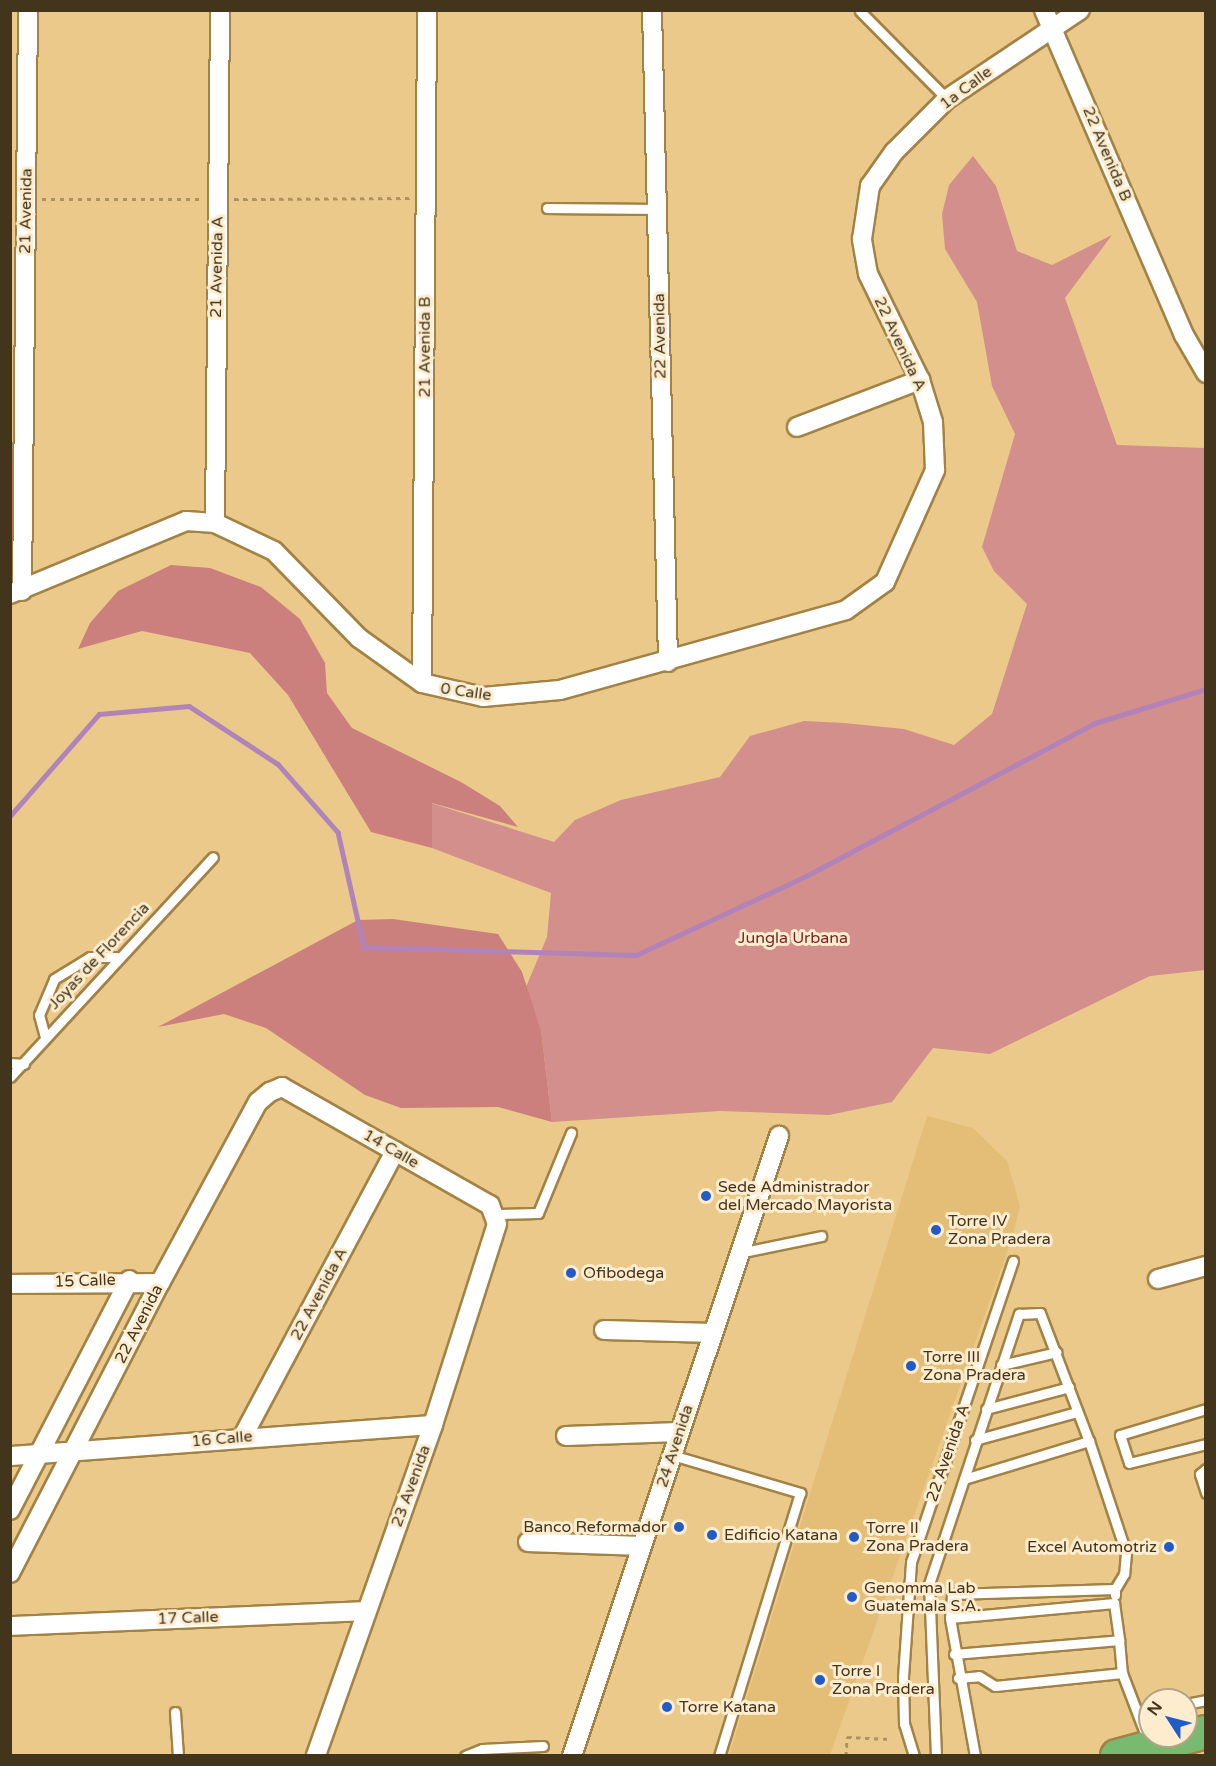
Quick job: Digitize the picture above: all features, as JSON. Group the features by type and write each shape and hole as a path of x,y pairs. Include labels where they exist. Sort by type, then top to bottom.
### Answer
{"highway":[{"path":"1117,1755 1143,1748"}],"street":[{"name":"21 Avenida","path":"16,593 28,10"},
{"name":"21 Avenida A","path":"215,523 220,10"},
{"name":"21 Avenida B","path":"422,683 427,10"},
{"name":"22 Avenida","path":"652,10 668,662"},
{"name":"22 Avenida B","path":"1044,10 1169,297 1206,373"},
{"name":"1a Calle","path":"870,186 894,152 947,99 1080,10"},
{"name":"22 Avenida A","path":"870,186 861,238 868,274 920,380 933,422 935,470 910,535"},
{"path":"797,427 920,380"},
{"name":"0 Calle","path":"16,593 186,521 215,523 274,551 359,638 422,683 483,697 520,695 668,662 846,610 885,582 910,535"},
{"name":"22 Avenida","path":"10,1573 160,1283 258,1102 282,1087"},
{"name":"14 Calle","path":"282,1087 395,1151 498,1214"},
{"name":"24 Avenida","path":"578,1750 641,1546 779,1136"},
{"name":"22 Avenida A","path":"243,1436 395,1151"},
{"name":"23 Avenida","path":"316,1755 365,1611 433,1425 498,1214"},
{"path":"1158,1279 1206,1266"},
{"name":"22 Avenida","path":"10,1510 129,1280"},
{"name":"15 Calle","path":"10,1284 129,1280 160,1283"},
{"path":"604,1330 713,1334"},
{"name":"16 Calle","path":"10,1456 73,1454 243,1436 433,1425"},
{"path":"566,1436 680,1432"},
{"path":"528,1542 641,1546"},
{"name":"17 Calle","path":"10,1626 365,1611"}],"lane":[{"path":"860,11 947,99"},
{"path":"547,208 657,209"},
{"name":"Joyas de Florencia","path":"10,1077 24,1064 116,957 213,857"},
{"path":"45,1037 39,1015 54,979 90,957 116,957"},
{"path":"10,1063 24,1064"},
{"path":"498,1214 538,1213 571,1133"},
{"path":"739,1253 821,1236"},
{"name":"22 Avenida A","path":"914,1755 904,1724 903,1677 911,1562 1013,1261"},
{"path":"936,1755 929,1584 975,1440 1019,1314 1040,1313 1057,1352 1089,1441 1126,1553 1124,1574 1115,1588 1114,1603 1122,1673 1138,1715"},
{"path":"1001,1365 1057,1352"},
{"path":"986,1409 1069,1387"},
{"path":"1206,1409 1120,1435 1128,1463 1206,1444"},
{"path":"975,1440 1077,1412"},
{"path":"964,1479 1089,1441"},
{"path":"672,1455 800,1493 719,1755"},
{"path":"1206,1468 1200,1474 1206,1493"},
{"path":"975,1755 954,1654 950,1618 952,1594 1115,1588"},
{"path":"950,1618 1114,1603"},
{"path":"954,1654 1119,1640"},
{"path":"958,1678 979,1676 995,1686 1122,1673"},
{"path":"175,1712 178,1755"},
{"path":"465,1755 482,1749 543,1746"}],"path":[{"path":"846,1755 847,1737 889,1739"}],"shaded area":[{"path":"171,565 210,568 261,587 300,619 325,663 327,693 352,728 461,782 500,806 518,827 432,803 432,848 371,832 288,695 250,653 142,631 78,649 90,623 118,591"},
{"path":"393,919 498,934 522,972 541,1030 552,1122 498,1107 401,1108 365,1095 266,1028 224,1014 158,1027 358,920"},
{"path":"927,1116 973,1128 1007,1161 1020,1206 1012,1238 830,1755 729,1755"}],"green space":[{"name":"Jungla Urbana","path":"973,156 996,186 1017,251 1052,265 1112,235 1065,298 1117,445 1205,448 1205,970 1150,976 990,1054 933,1048 892,1102 829,1115 720,1111 552,1122 541,1030 526,987 547,937 551,893 432,848 431,803 554,842 575,820 621,800 720,777 750,736 804,721 904,729 954,745 992,714 1027,604 994,571 982,547 1015,434 992,386 977,302 945,249 942,214 949,185"}],"waterway":[{"path":"10,816 99,714 189,706 278,764 338,832 364,947 636,955 806,876 1095,723 1206,689"}],"place":[{"name":"Sede Administrador del Mercado Mayorista","path":"706,1196"},
{"name":"Torre IV Zona Pradera","path":"936,1230"},
{"name":"Ofibodega","path":"571,1273"},
{"name":"Torre III Zona Pradera","path":"911,1366"},
{"name":"Banco Reformador","path":"679,1527"},
{"name":"Edificio Katana","path":"712,1535"},
{"name":"Torre II Zona Pradera","path":"854,1537"},
{"name":"Excel Automotriz","path":"1169,1547"},
{"name":"Genomma Lab Guatemala S.A.","path":"852,1597"},
{"name":"Torre I Zona Pradera","path":"820,1680"},
{"name":"Torre Katana","path":"667,1707"}]}
